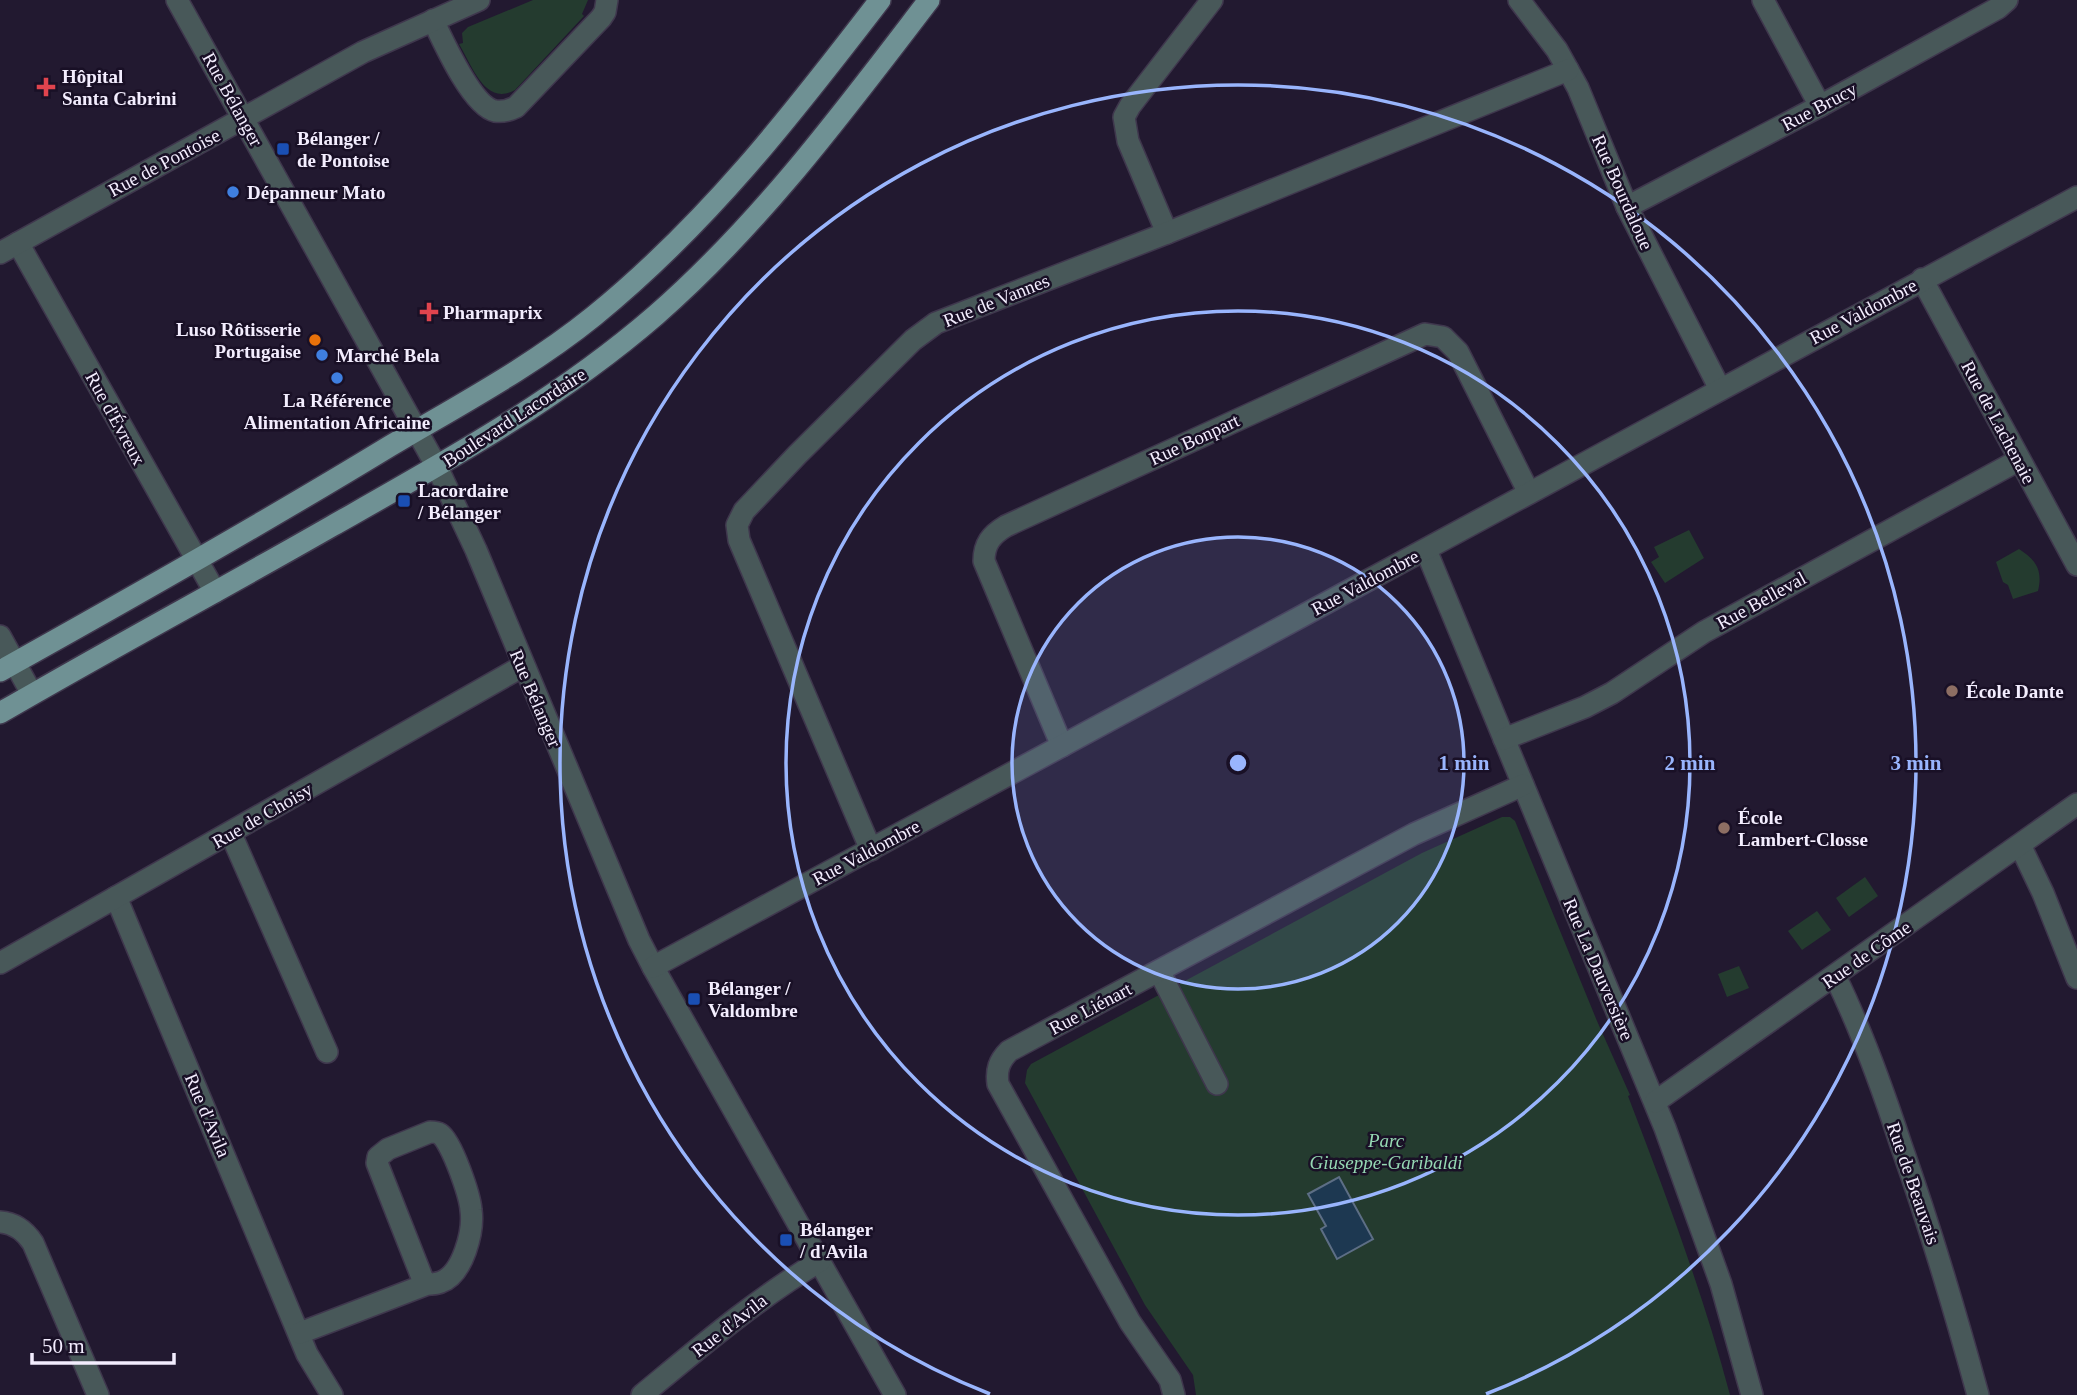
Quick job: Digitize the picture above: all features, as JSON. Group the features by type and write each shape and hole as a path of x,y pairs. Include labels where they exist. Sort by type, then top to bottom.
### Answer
{"main road":[{"name":"Boulevard Lacordaire","path":"7,667 417,431 528,365 564,340 654,264 728,190 880,0"},
{"name":"Boulevard Lacordaire","path":"0,713 437,467 561,390 619,345 691,283 737,238 787,181 929,0"}],"street":[{"name":"Rue Bélanger","path":"177,0 437,467 476,550 639,940 895,1395"},
{"path":"433,20 476,97 489,108 502,111 516,107 601,18 607,0"},
{"path":"1167,233 1128,141 1124,117 1212,0"},
{"name":"Rue Bourdaloue","path":"1519,0 1557,50 1579,90 1627,207 1720,388"},
{"path":"1763,0 1820,106"},
{"name":"Rue Brucy","path":"1627,207 1820,106 1986,15 2007,0"},
{"name":"Rue de Pontoise","path":"9,248 363,52 472,1"},
{"name":"Rue de Vannes","path":"871,850 739,540 737,525 740,518 797,455 925,331 951,316 1167,233 1568,70"},
{"name":"Rue Valdombre","path":"653,967 2077,197"},
{"name":"Rue d'Évreux","path":"9,248 215,592"},
{"name":"Rue de Lachenaie","path":"1922,279 2077,565"},
{"name":"Rue Bonpart","path":"1062,746 984,561 984,552 991,537 1006,526 1425,334 1443,337 1458,352 1529,494"},
{"name":"Rue Belleval","path":"1504,739 1585,707 1612,693 1704,632 2019,460"},
{"name":"Rue La Dauversière","path":"1426,550 1655,1102 1721,1284 1752,1395"},
{"path":"0,636 7,667 32,694"},
{"name":"Rue de Choisy","path":"0,963 523,666"},
{"name":"Rue Liénart","path":"1174,1395 1170,1380 1130,1322 1004,1096 997,1074 1003,1058 1009,1051 1414,834 1523,785"},
{"name":"Rue de Côme","path":"1655,1102 2077,804"},
{"path":"231,834 327,1052"},
{"path":"2020,845 2043,893 2077,978"},
{"name":"Rue d'Avila","path":"116,897 299,1333 318,1374 332,1395"},
{"path":"1159,971 1217,1084"},
{"name":"Rue de Beauvais","path":"1835,976 1854,1014 1902,1145 1938,1254 1978,1395"},
{"path":"299,1333 425,1285 441,1282 456,1270 465,1252 472,1212 468,1193 448,1145 441,1135 430,1132 388,1149 378,1157 377,1163 425,1285"},
{"path":"0,1223 14,1225 33,1243 98,1395"},
{"name":"Rue d'Avila","path":"642,1395 722,1329 790,1279 820,1261"}],"green space":[{"path":"533,0 588,0 582,14 584,16 515,90 505,94 495,93 481,81 459,44 463,43 462,33 468,27"},
{"path":"1689,530 1704,558 1665,583 1651,562 1659,557 1654,547"},
{"path":"2019,549 2037,566 2040,577 2038,591 2013,599 1996,562"},
{"name":"Parc Giuseppe-Garibaldi","path":"1502,817 1510,817 1515,821 1630,1095 1628,1096 1696,1282 1730,1395 1196,1395 1193,1375 1145,1305 1025,1083 1027,1070 1031,1064 1422,853"},
{"path":"1865,877 1878,896 1849,917 1836,898"},
{"path":"1817,911 1831,930 1802,950 1788,931"},
{"path":"1739,966 1749,988 1727,997 1718,974"}],"water":[{"path":"1339,1177 1373,1239 1337,1259 1321,1229 1326,1226 1308,1194"}],"place":[{"name":"Hôpital Santa Cabrini","path":"46,87"},
{"name":"Bélanger / de Pontoise","path":"283,149"},
{"name":"Dépanneur Mato","path":"233,192"},
{"name":"Pharmaprix","path":"429,312"},
{"name":"Luso Rôtisserie Portugaise","path":"315,340"},
{"name":"Marché Bela","path":"322,355"},
{"name":"La Référence Alimentation Africaine","path":"337,378"},
{"name":"Lacordaire / Bélanger","path":"404,501"},
{"name":"École Dante","path":"1952,691"},
{"name":"École Lambert-Closse","path":"1724,828"},
{"name":"Bélanger / Valdombre","path":"694,999"},
{"name":"Bélanger / d'Avila","path":"786,1240"}]}
